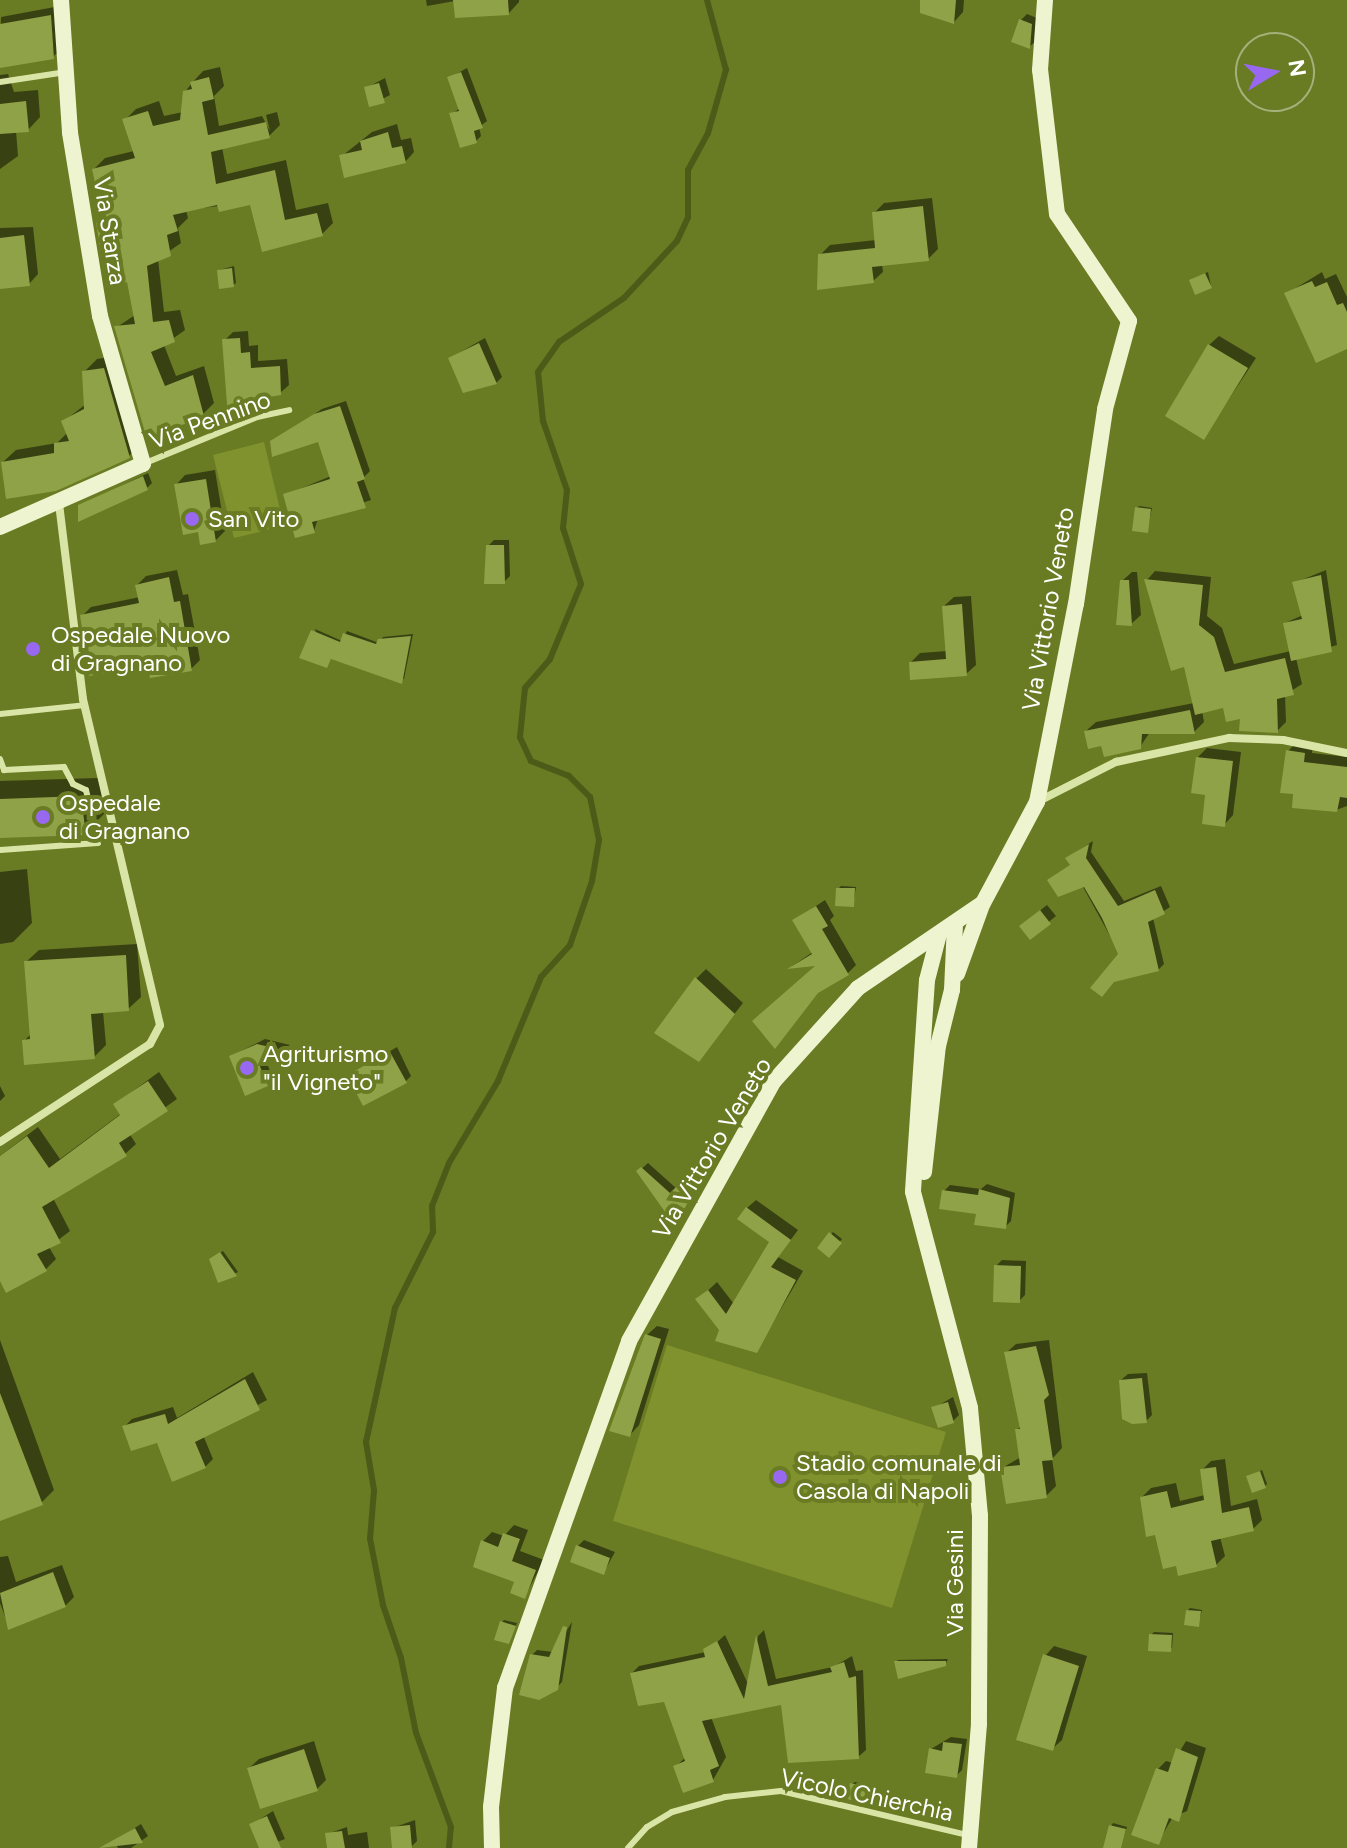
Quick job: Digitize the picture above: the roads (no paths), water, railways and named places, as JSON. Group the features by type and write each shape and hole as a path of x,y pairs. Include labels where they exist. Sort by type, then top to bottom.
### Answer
{"street":[{"name":"Via Starza","path":"61,0 70,132 100,316 143,464"},
{"name":"Via Vittorio Veneto","path":"492,1848 491,1807 505,1688 629,1341 774,1081 858,988 955,925 983,903 1037,802 1076,604 1105,409 1129,321 1057,214 1040,70 1045,0"},
{"path":"0,527 59,504 143,464"},
{"path":"0,1142 150,1044 160,1025 85,705 59,504"},
{"path":"1037,802 1116,762 1229,738 1283,740 1347,753"},
{"path":"920,1229 938,1046 952,990 983,903"},
{"path":"952,990 955,925"},
{"name":"Via Gesini","path":"939,934 927,980 913,1192 920,1229 970,1408 980,1516 979,1724 970,1842"}],"lane":[{"path":"0,82 66,72"},
{"name":"Via Pennino","path":"143,464 257,417 289,410"},
{"path":"0,714 85,705"},
{"path":"0,759 4,770 64,767 73,784 86,790 98,843 0,850"},
{"name":"Vicolo Chierchia","path":"628,1848 647,1827 672,1812 725,1797 781,1791 970,1842"}],"waterway":[{"path":"449,1848 451,1827 416,1733 401,1658 383,1605 370,1539 374,1490 366,1442 395,1308 433,1232 432,1206 449,1163 498,1081 541,977 570,945 592,881 599,840 590,797 569,776 531,761 520,737 525,688 550,659 581,584 563,528 567,490 543,421 538,372 559,342 624,298 677,241 688,217 688,170 708,133 726,70 707,0"}],"place":[{"name":"San Vito","path":"192,519"},
{"name":"Ospedale Nuovo di Gragnano","path":"33,649"},
{"name":"Ospedale di Gragnano","path":"43,817"},
{"name":"Agriturismo \"il Vigneto\"","path":"247,1068"},
{"name":"Stadio comunale di Casola di Napoli","path":"780,1477"}]}
